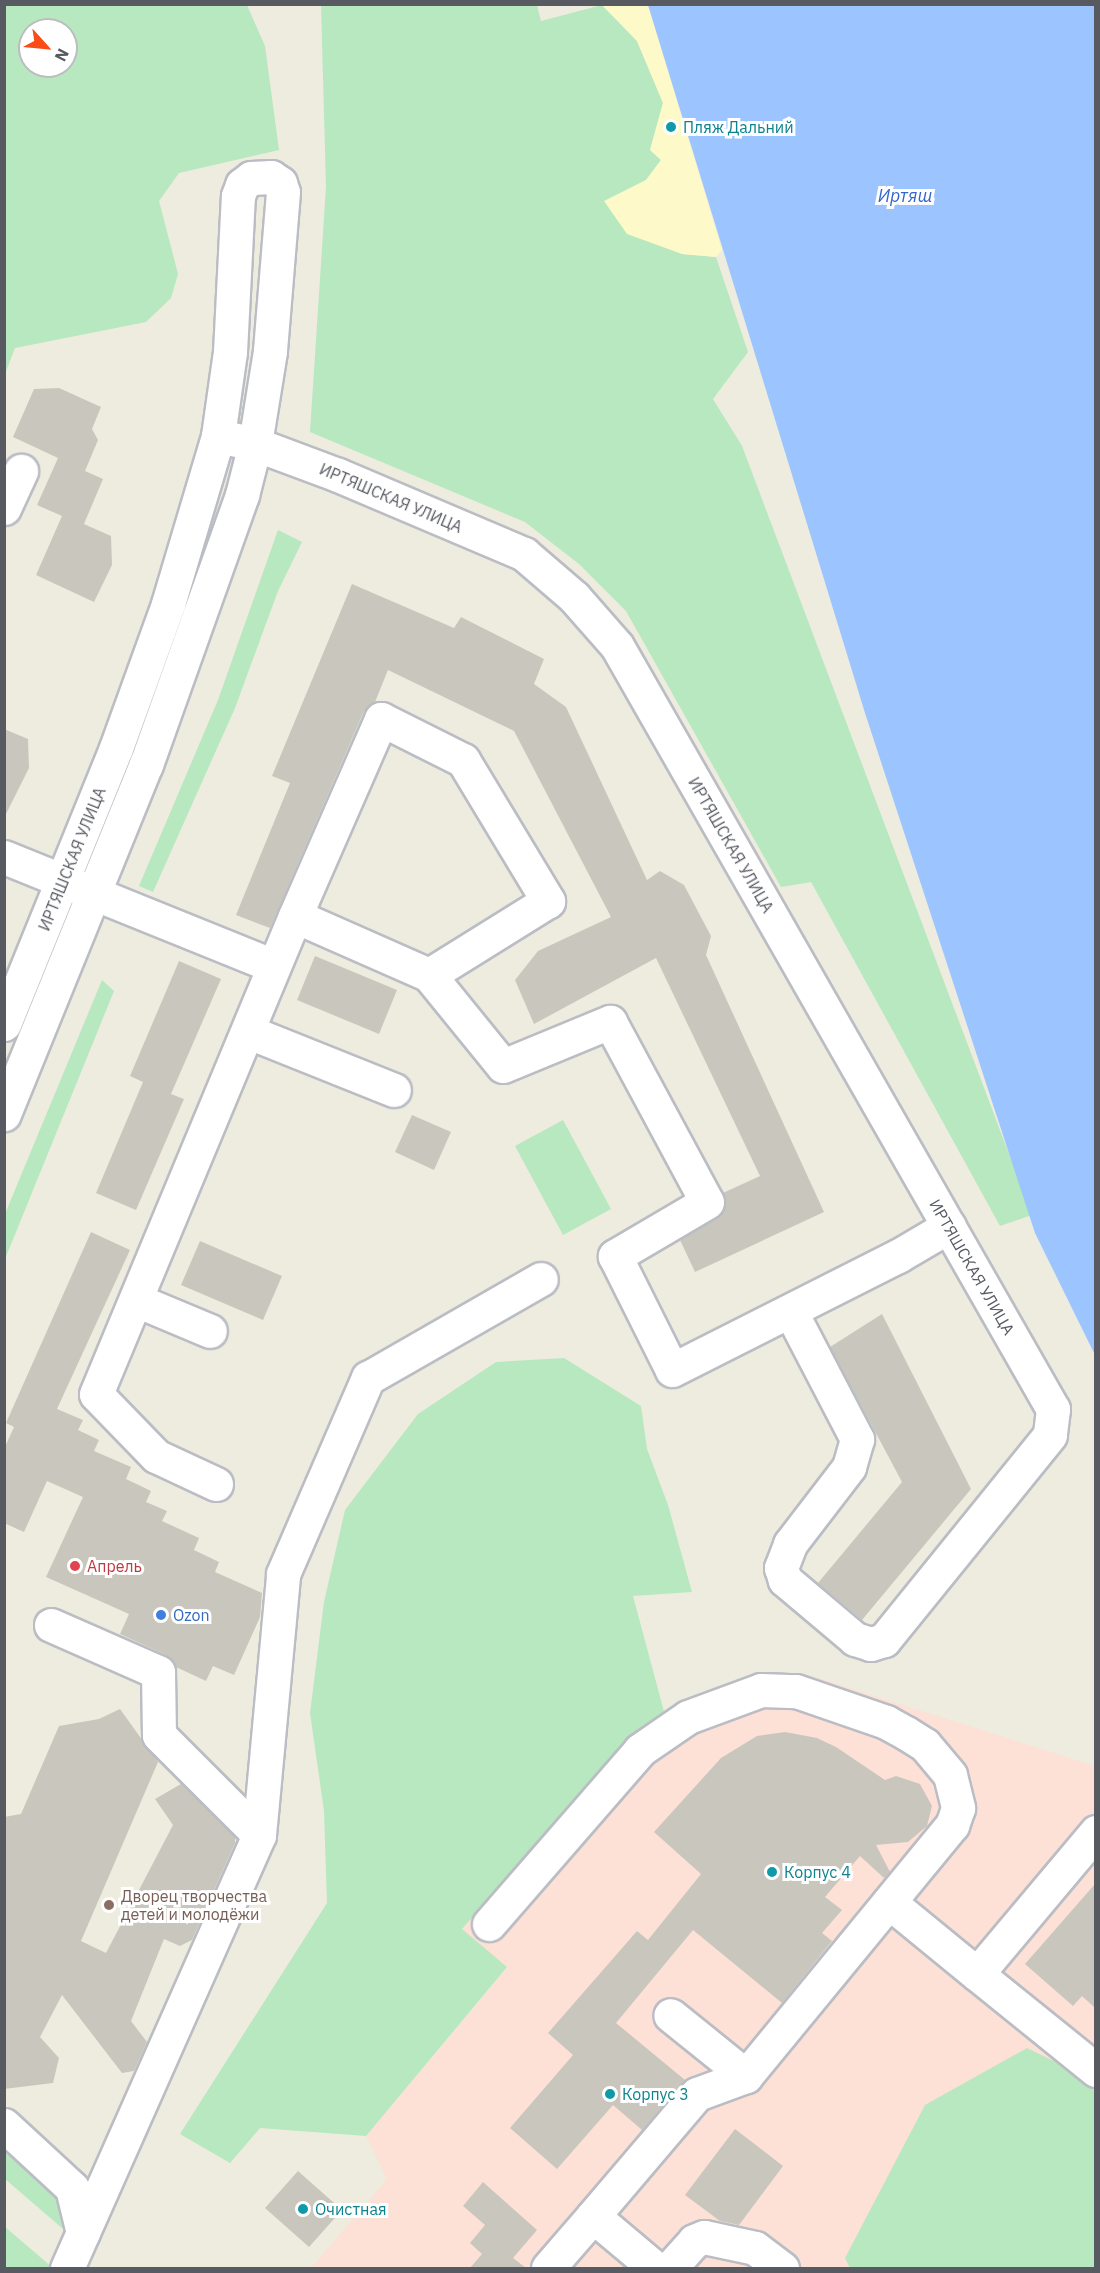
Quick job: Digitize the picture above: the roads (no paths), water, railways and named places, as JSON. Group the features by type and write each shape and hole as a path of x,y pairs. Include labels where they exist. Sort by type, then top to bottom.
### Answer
{"street":[{"name":"ИРТЯШСКАЯ УЛИЦА","path":"4,1024 64,880 168,604 218,436 230,352 238,196 242,186 251,178 271,177 280,183 283,192 270,351 255,444 199,622 95,891 4,1114"},
{"path":"218,436 255,444"},
{"name":"ИРТЯШСКАЯ УЛИЦА","path":"255,444 338,475 524,554 574,597 617,646 1053,1409 1050,1435 884,1640 871,1644 855,1639 785,1580 781,1568 786,1550 849,1467 857,1439 791,1312"},
{"path":"4,508 21,471"},
{"path":"216,1484 156,1456 96,1394 249,1032 295,916 381,719 463,760 548,901 429,975"},
{"path":"4,857 95,891 274,966"},
{"path":"295,916 429,975 503,1066 610,1022 707,1202 615,1256 672,1370 791,1312 948,1226"},
{"path":"249,1032 394,1090"},
{"path":"67,2268 258,1835 283,1574 368,1378 541,1280"},
{"path":"136,1300 210,1331"},
{"path":"51,1625 158,1672 159,1736 258,1835"},
{"path":"489,1924 640,1750 688,1717 762,1690 796,1691 886,1722 925,1745 950,1775 958,1808 952,1825 746,2076 697,2094 548,2268"},
{"path":"977,1974 1095,1832"},
{"path":"889,1902 1095,2070"},
{"path":"670,2015 746,2076"},
{"path":"4,2125 72,2188 83,2234"},
{"path":"593,2216 655,2268"},
{"path":"670,2268 694,2241 704,2237 755,2248 782,2268"}],"water":[{"name":"Иртяш","path":"648,5 1095,5 1095,1355 1035,1233 865,713"}],"place":[{"name":"Пляж Дальний","path":"671,127"},
{"name":"Апрель","path":"75,1566"},
{"name":"Ozon","path":"161,1615"},
{"name":"Корпус 4","path":"772,1872"},
{"name":"Дворец творчества детей и молодёжи","path":"109,1905"},
{"name":"Корпус 3","path":"610,2094"},
{"name":"Очистная","path":"303,2209"}]}
